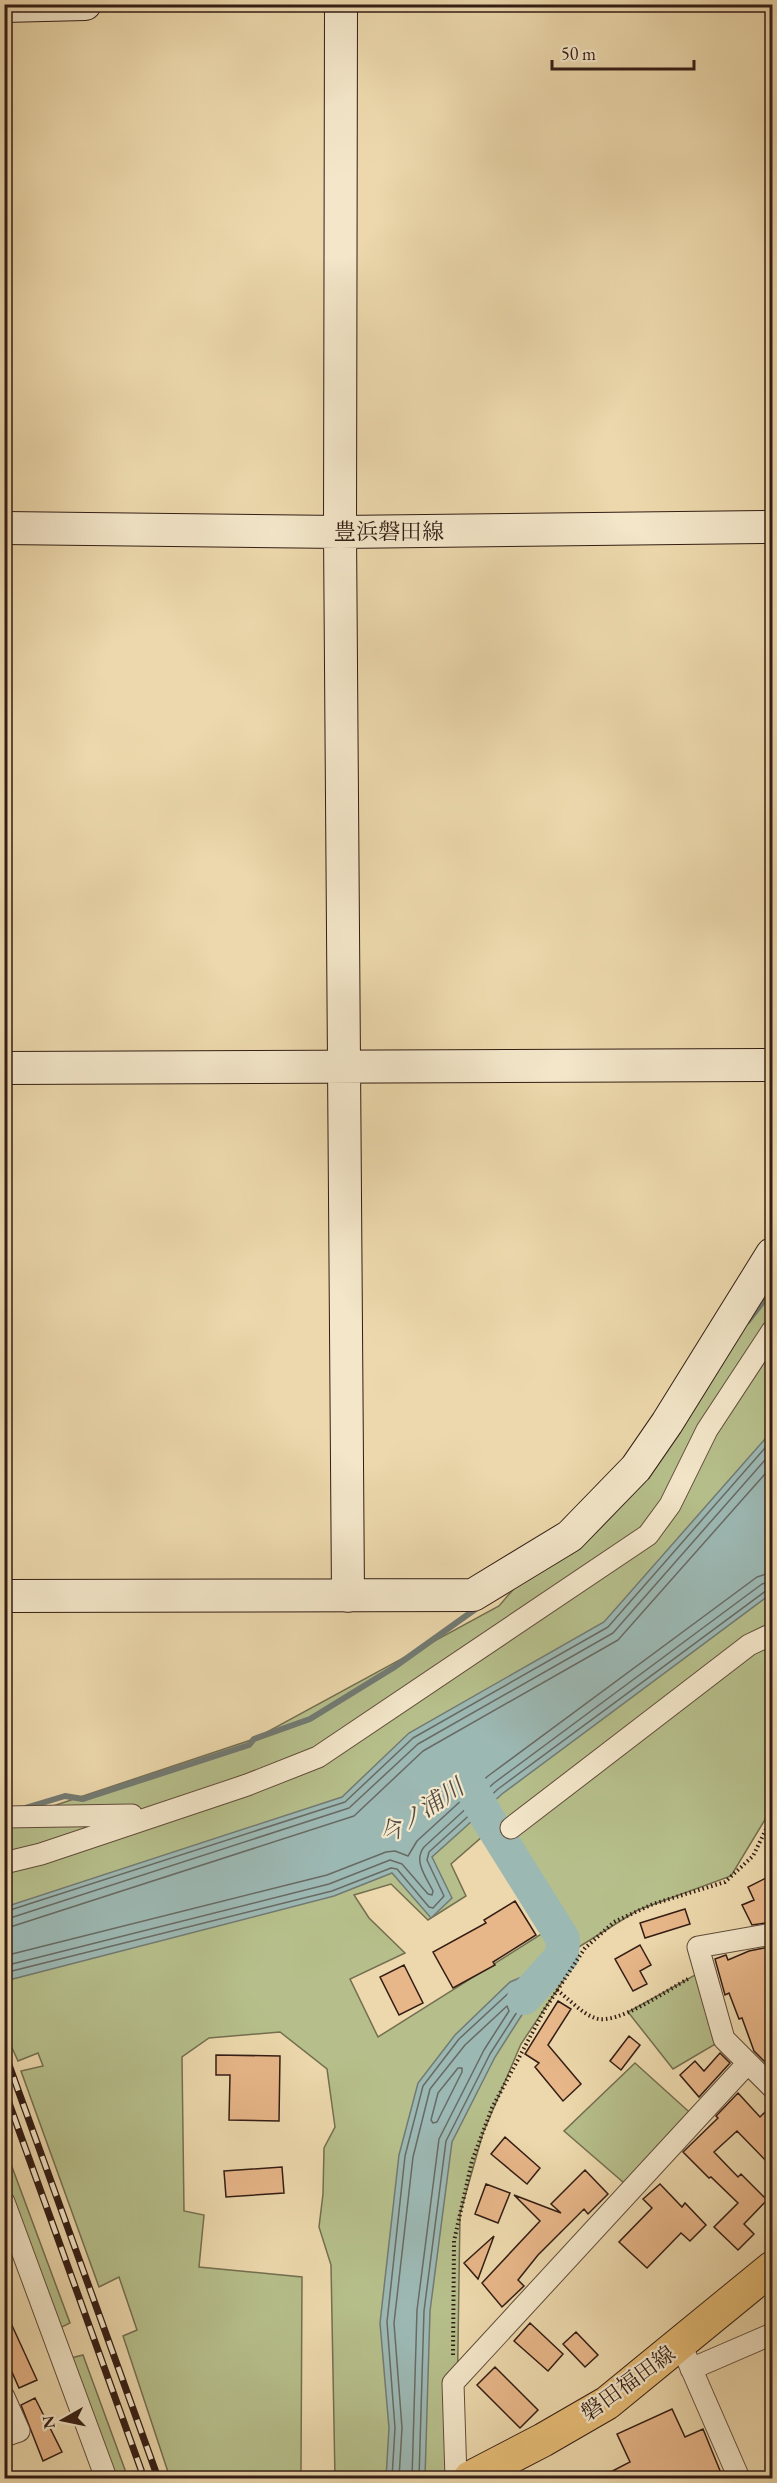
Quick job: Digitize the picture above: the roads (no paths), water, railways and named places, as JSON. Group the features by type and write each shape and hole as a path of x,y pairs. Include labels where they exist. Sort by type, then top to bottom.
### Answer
{"main road":[{"name":"磐田福田線","path":"470,2478 543,2440 686,2357 772,2268"}],"street":[{"path":"4,6 85,4"},
{"path":"341,4 342,1066 348,1596"},
{"name":"豊浜磐田線","path":"4,528 340,532 772,527"},
{"path":"4,1068 772,1065"},
{"path":"4,1596 473,1595 570,1536 636,1468 667,1423 772,1254"},
{"path":"4,1863 41,1854 154,1814 247,1785 318,1757 648,1535 670,1505 707,1430 772,1331"},
{"path":"510,1828 749,1644 772,1634"},
{"path":"4,1817 154,1814"},
{"path":"772,1934 698,1947 724,2039 772,2087"},
{"path":"456,2478 453,2383 747,2064"},
{"path":"4,2202 106,2478"},
{"path":"739,2478 686,2357 772,2334"},
{"path":"4,2397 18,2431 4,2436"}],"water":[{"name":"今ノ浦川","path":"772,1431 772,1593 502,1794 432,1857 452,1898 431,1918 392,1873 334,1896 5,1981 5,1907 342,1797 409,1733 604,1622"},
{"path":"555,1963 495,2057 452,2142 430,2311 425,2478 386,2478 389,2428 380,2323 399,2155 418,2083 455,2035 510,1982"}],"waterway":[{"path":"748,1321 772,1290"},
{"path":"25,1808 65,1796 83,1799 249,1745 254,1739 310,1719 393,1668 477,1608"},
{"name":"今ノ浦川","path":"466,1778 488,1819 563,1939 562,1956 524,1998"}],"railway":[{"path":"4,2051 158,2478"},
{"path":"4,2089 144,2478"}]}
